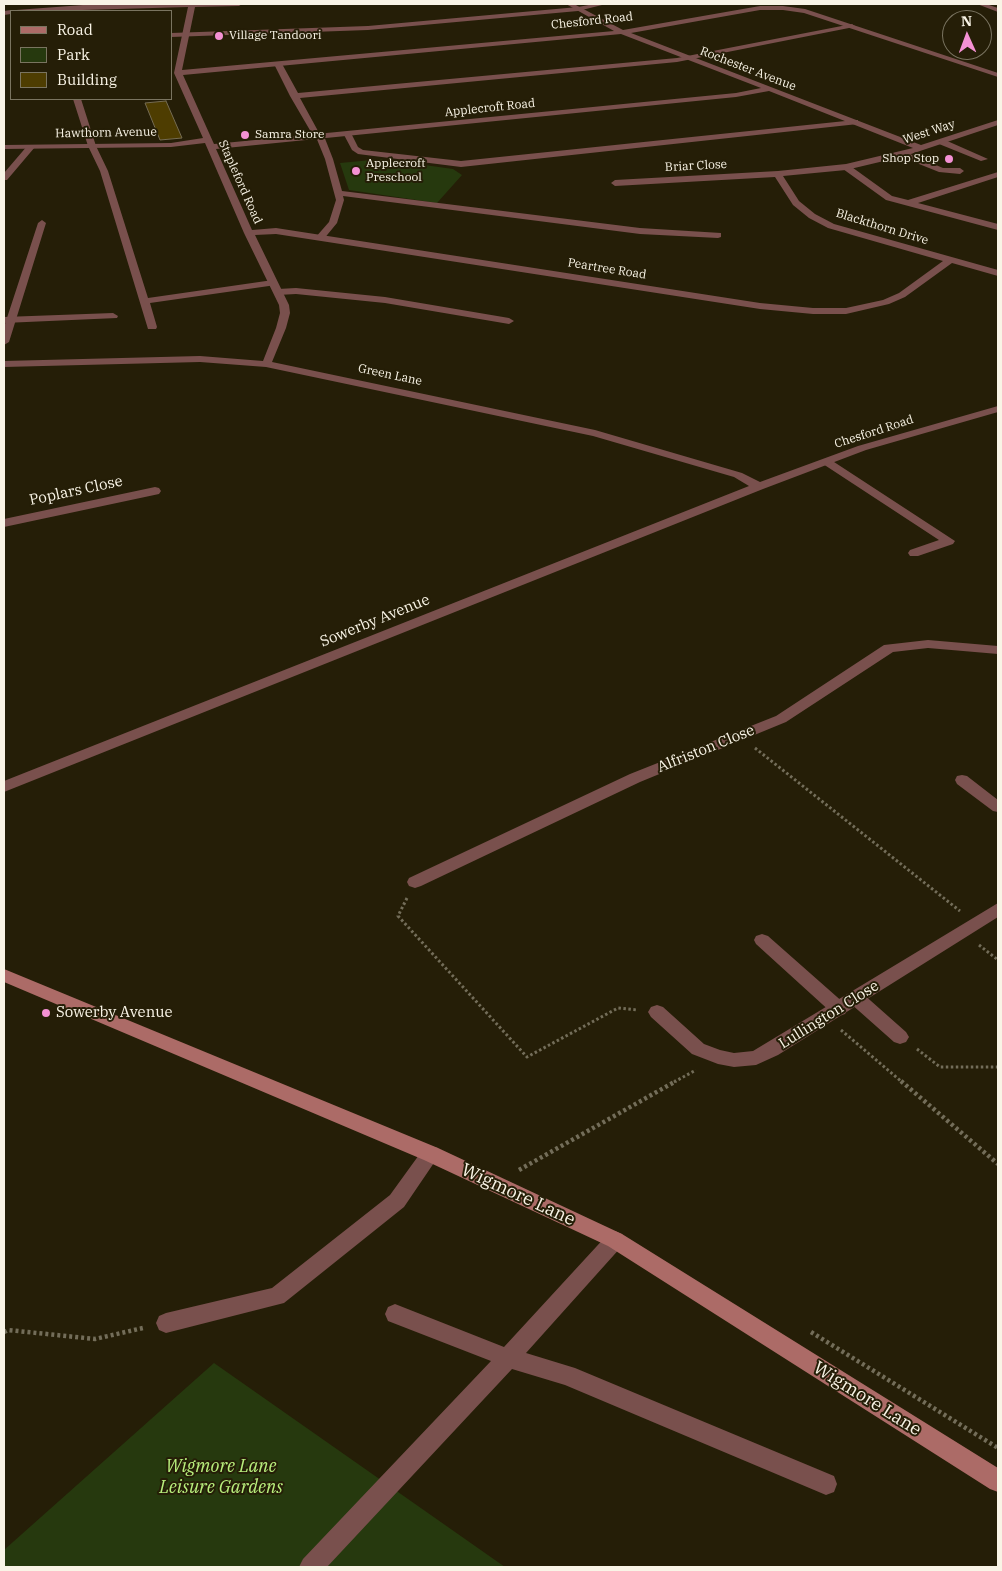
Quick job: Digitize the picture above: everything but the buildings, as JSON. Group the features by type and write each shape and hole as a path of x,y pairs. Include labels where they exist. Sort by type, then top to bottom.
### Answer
{"street":[{"path":"25,10 53,6 82,9 239,4"},
{"name":"Rochester Avenue","path":"569,4 622,32 922,148"},
{"path":"172,36 368,28 578,9 603,4"},
{"path":"980,4 998,10"},
{"path":"178,73 192,5"},
{"name":"Chesford Road","path":"178,73 622,32 760,8 782,8 805,11 998,75"},
{"path":"294,96 667,61 852,26"},
{"path":"278,64 294,96 315,132 320,136 329,159 340,200 333,223 320,238"},
{"name":"Stapleford Road","path":"178,73 249,233 284,305 285,313 273,351 266,364"},
{"name":"Applecroft Road","path":"210,144 347,134 736,95 770,89"},
{"path":"78,100 92,146 104,171 146,301 152,327"},
{"path":"347,134 355,148 361,152 461,164 855,122"},
{"name":"West Way","path":"778,174 846,167 902,154 998,122"},
{"path":"942,142 984,159"},
{"name":"Hawthorn Avenue","path":"4,147 210,144"},
{"path":"4,178 31,147"},
{"path":"902,154 942,170 960,171"},
{"path":"846,167 889,198 998,227"},
{"name":"Briar Close","path":"615,183 778,174"},
{"name":"Blackthorn Drive","path":"778,174 796,203 812,216 831,226 998,273"},
{"path":"906,204 998,174"},
{"path":"338,193 640,231 718,235"},
{"path":"4,342 7,320 42,223"},
{"name":"Peartree Road","path":"249,233 276,231 760,306 821,311 846,310 886,302 909,290 949,260"},
{"path":"146,301 276,287 296,291 385,300 508,321"},
{"path":"7,320 113,316"},
{"name":"Green Lane","path":"4,364 200,359 266,364 595,432 738,475 759,486"},
{"name":"Chesford Road","path":"759,486 862,448 998,409"},
{"path":"827,462 949,541 914,553"},
{"name":"Sowerby Avenue","path":"4,787 759,486"},
{"name":"Poplars Close","path":"4,524 155,491"},
{"name":"Alfriston Close","path":"415,882 635,778 782,718 889,648 928,644 998,650"},
{"path":"962,780 998,807"},
{"name":"Lullington Close","path":"657,1012 698,1049 718,1057 734,1060 756,1058 832,1013 998,909"},
{"path":"762,940 832,1013"},
{"name":"Wigmore Lane","path":"4,975 431,1154 615,1240 998,1482"},
{"path":"856,998 900,1037"},
{"path":"166,1323 277,1296 397,1201 431,1154"},
{"path":"311,1567 508,1358 615,1240"},
{"path":"395,1314 508,1358 567,1375 826,1484"}],"path":[{"path":"739,736 976,924"},
{"path":"415,882 398,916 527,1057 618,1008 657,1012"},
{"path":"832,1013 998,1164"},
{"path":"900,1037 940,1066 998,1067"},
{"path":"518,1171 718,1057"},
{"path":"4,1332 8,1330 94,1340 166,1323"}],"green space":[{"path":"382,159 453,169 462,175 437,203 349,190 340,163"},
{"name":"Wigmore Lane Leisure Gardens","path":"214,1363 505,1567 4,1567 4,1550"}],"place":[{"name":"Village Tandoori","path":"219,36"},
{"name":"Samra Store","path":"245,135"},
{"name":"Shop Stop","path":"949,159"},
{"name":"Applecroft Preschool","path":"356,171"},
{"name":"Sowerby Avenue","path":"46,1013"}]}
